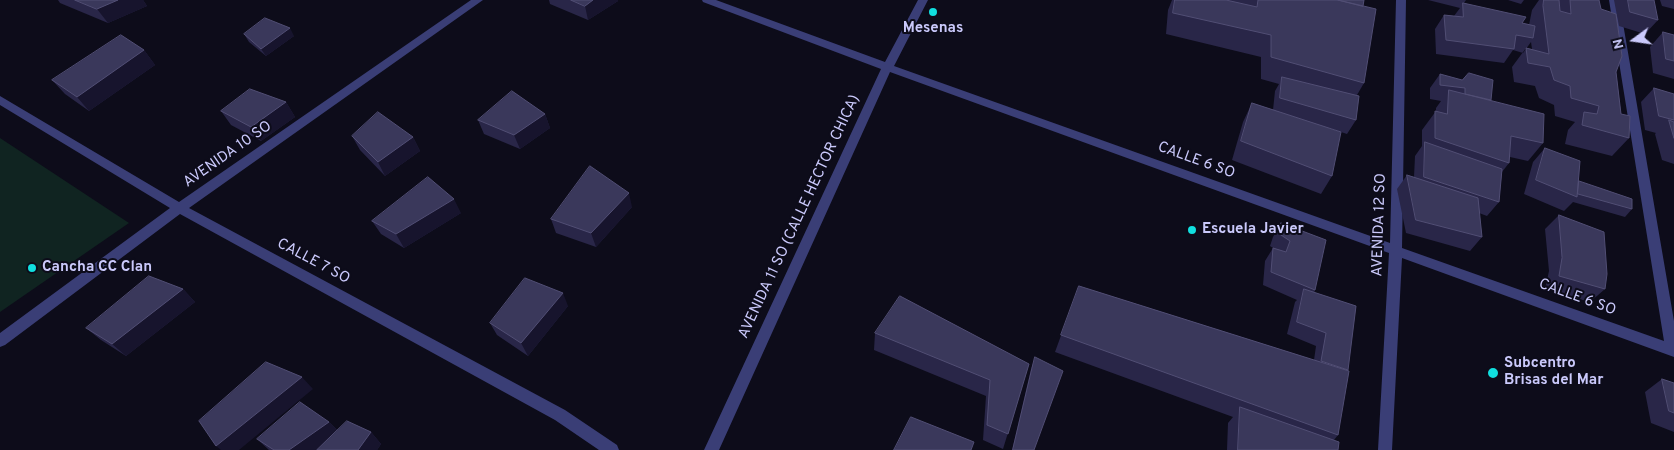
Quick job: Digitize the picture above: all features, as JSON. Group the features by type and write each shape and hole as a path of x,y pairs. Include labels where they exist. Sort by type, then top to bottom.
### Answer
{"street":[{"name":"AVENIDA 10 SO","path":"0,340 179,208 478,0"},
{"name":"CALLE 6 SO","path":"707,0 887,68 1396,249 1673,351"},
{"name":"AVENIDA 11 SO (CALLE HECTOR CHICA)","path":"711,450 887,68 923,0"},
{"name":"AVENIDA 12 SO","path":"1385,450 1396,249 1401,0"},
{"path":"1614,0 1673,351"},
{"name":"CALLE 7 SO","path":"0,100 179,208 560,415 612,450"}],"green space":[{"name":"Cancha CC Clan","path":"0,138 129,223 0,312"}],"building":[{"path":"75,0 118,0 97,9"},
{"path":"571,0 593,0 585,6"},
{"path":"1175,0 1226,0 1257,7 1258,0 1338,0 1376,9 1364,83 1271,57 1271,35 1173,13"},
{"path":"1338,0 1364,0 1363,6"},
{"path":"1544,0 1559,0 1560,11 1571,14 1570,0 1599,0 1601,9 1616,14 1622,56 1616,72 1621,114 1630,116 1629,138 1582,125 1584,112 1597,114 1599,106 1571,98 1570,86 1554,80 1550,67 1528,63 1526,48 1549,54 1543,6"},
{"path":"1628,0 1654,0 1658,20 1630,12"},
{"path":"1463,3 1526,17 1522,23 1535,26 1533,38 1516,35 1514,49 1446,40 1444,15 1463,17"},
{"path":"265,18 290,28 261,49 244,34"},
{"path":"1663,32 1674,35 1674,61 1666,59"},
{"path":"121,35 144,50 77,97 52,80"},
{"path":"1469,73 1493,80 1491,100 1465,94 1465,88 1440,85 1440,74 1462,80"},
{"path":"1282,77 1359,96 1356,120 1280,98"},
{"path":"1654,88 1674,94 1674,120 1659,116"},
{"path":"250,89 286,102 251,127 221,111"},
{"path":"1449,90 1544,114 1543,143 1511,136 1509,163 1435,138 1435,111 1447,114"},
{"path":"512,91 545,114 514,135 478,120"},
{"path":"1252,103 1341,132 1332,176 1241,141"},
{"path":"378,112 413,137 378,162 352,136"},
{"path":"1669,120 1674,122 1674,138"},
{"path":"1425,142 1502,169 1499,202 1424,177"},
{"path":"1545,148 1580,161 1577,197 1536,180"},
{"path":"590,166 629,193 591,233 551,219"},
{"path":"1407,175 1478,198 1482,237 1416,220"},
{"path":"428,177 454,199 396,234 372,221"},
{"path":"1579,181 1632,199 1632,209 1578,194"},
{"path":"1559,215 1604,232 1607,274 1605,289 1559,276 1562,258"},
{"path":"1281,223 1326,240 1315,290 1271,272 1273,248 1286,252 1290,241 1278,233"},
{"path":"149,276 183,289 112,344 86,328"},
{"path":"525,278 563,293 521,343 490,323"},
{"path":"1079,286 1349,371 1338,435 1061,335"},
{"path":"1304,289 1356,306 1348,370 1321,361 1326,333 1297,322"},
{"path":"900,296 1029,364 1008,434 987,425 990,380 875,333"},
{"path":"1035,357 1063,371 1034,450 1013,450"},
{"path":"266,362 302,377 216,446 199,421"},
{"path":"1662,379 1674,383 1674,413 1669,411"},
{"path":"300,402 329,422 289,450 274,450 257,439"},
{"path":"1240,407 1339,442 1338,450 1238,450"},
{"path":"911,417 974,442 971,450 894,450"},
{"path":"347,421 371,432 358,450 317,450"}],"place":[{"name":"Mesenas","path":"933,12"},
{"name":"Escuela Javier","path":"1192,230"},
{"name":"Cancha CC Clan","path":"32,268"},
{"name":"Subcentro Brisas del Mar","path":"1493,373"}]}
